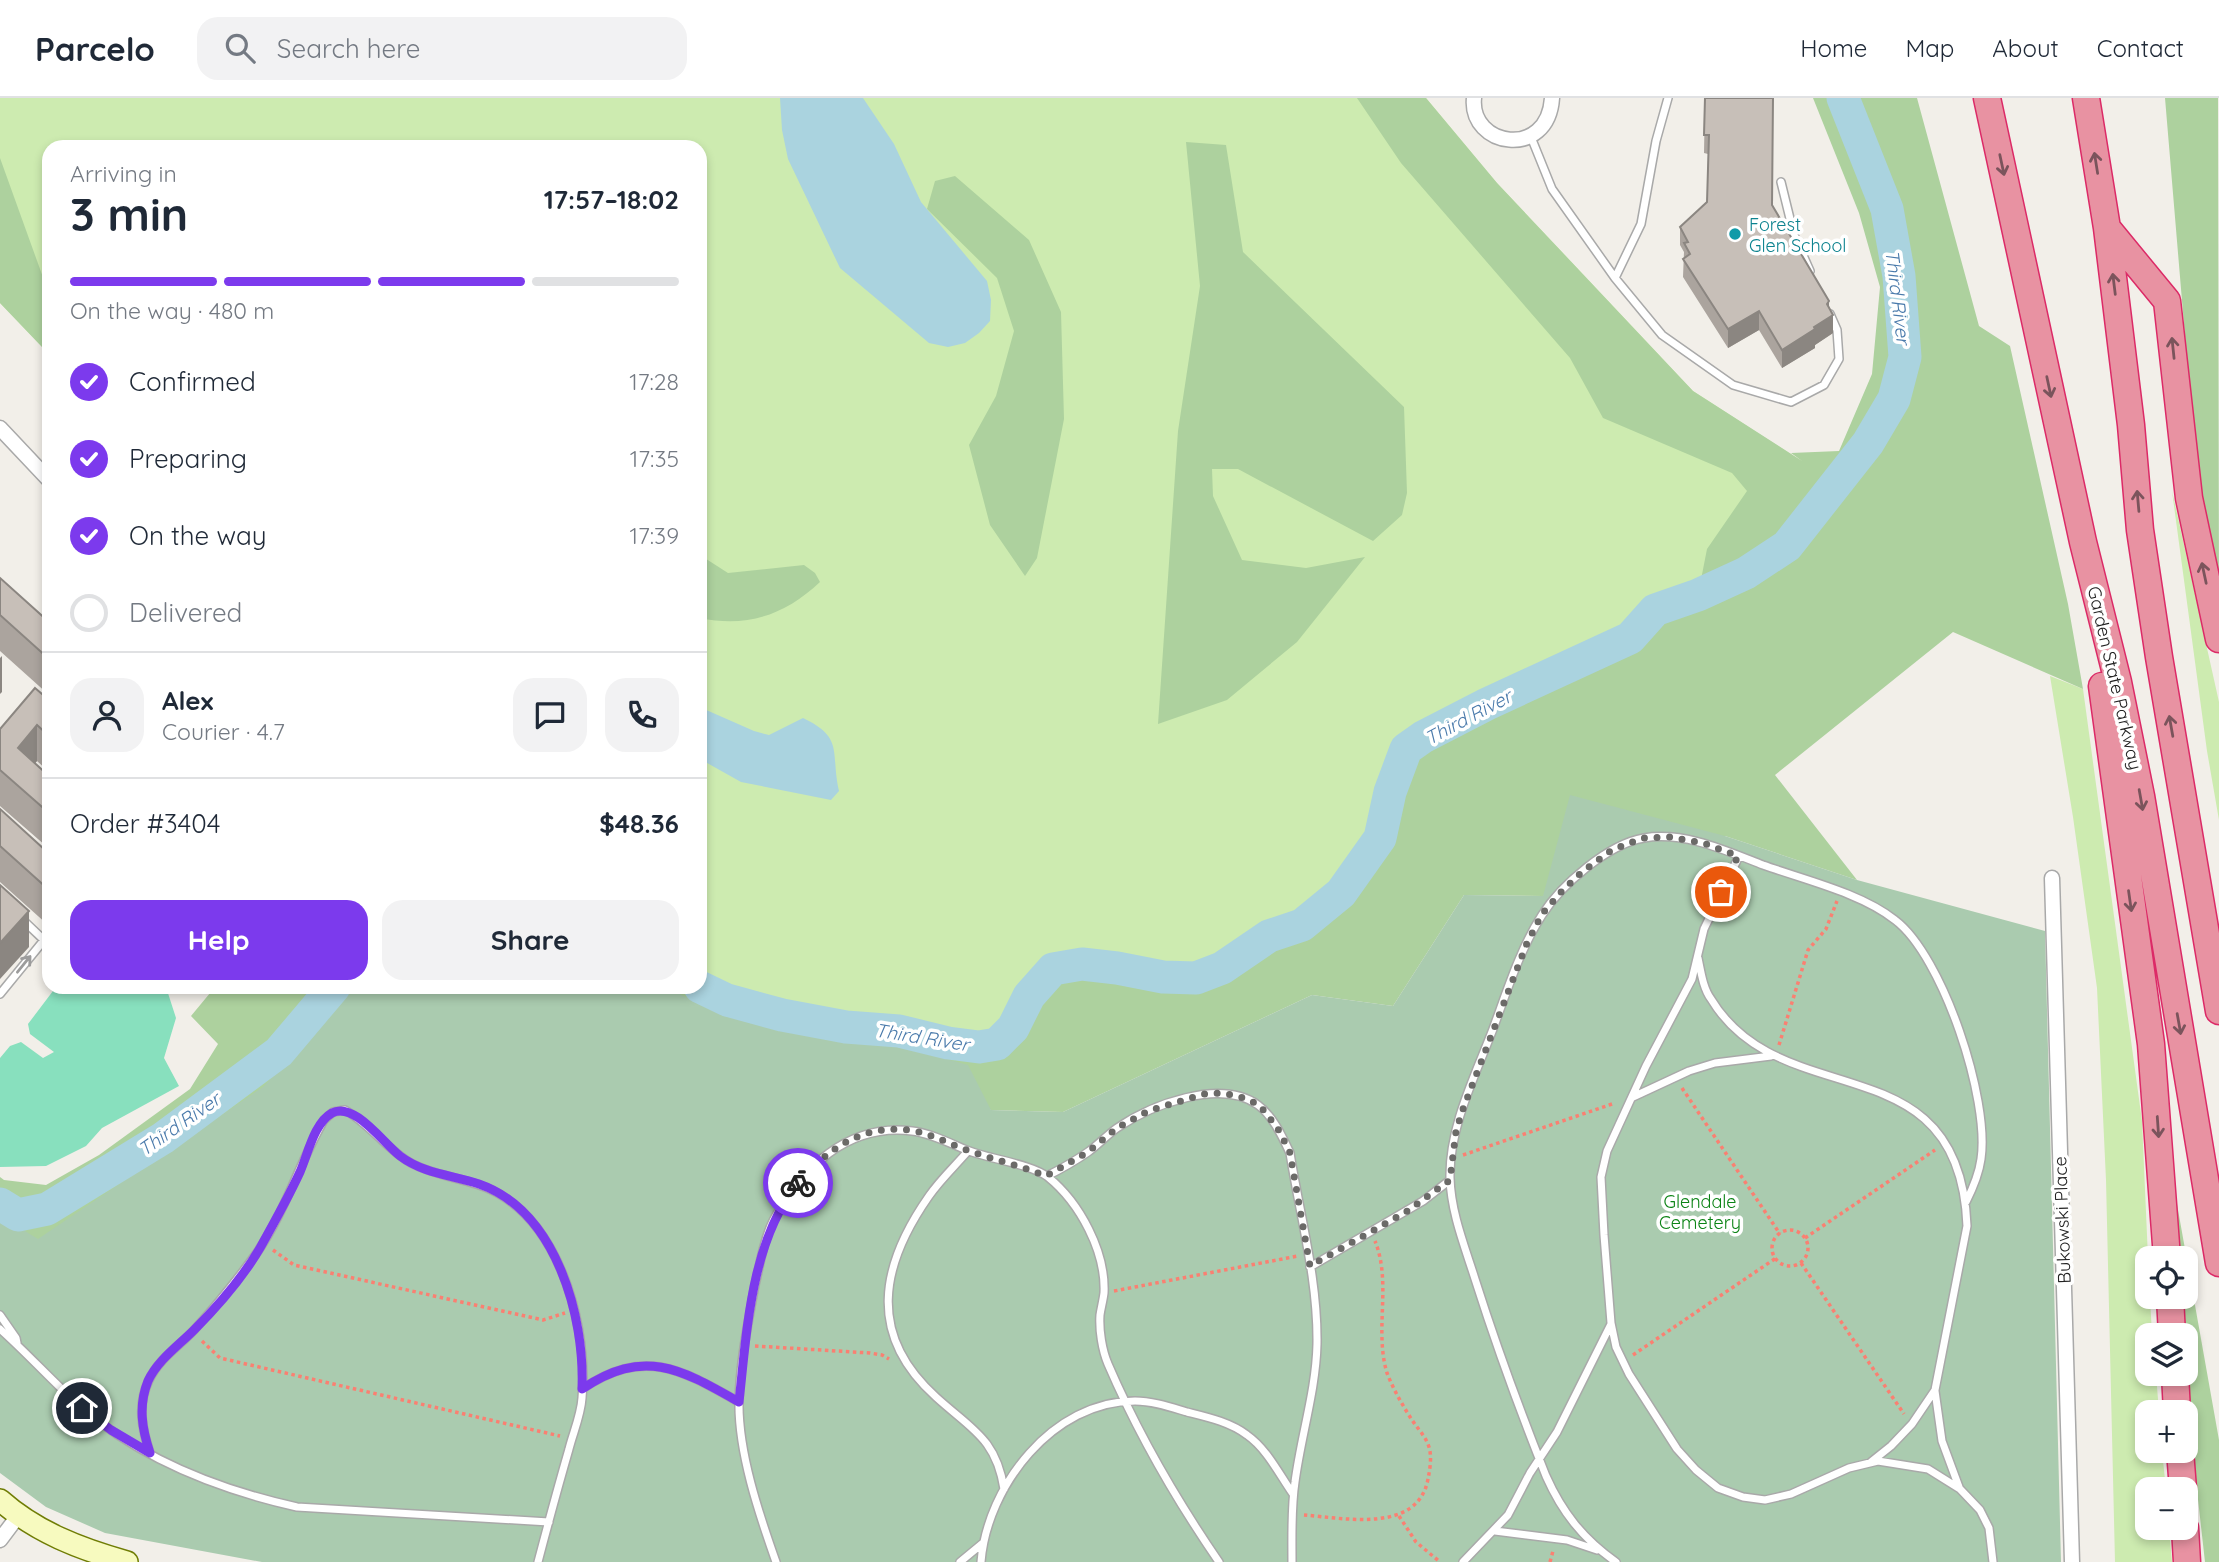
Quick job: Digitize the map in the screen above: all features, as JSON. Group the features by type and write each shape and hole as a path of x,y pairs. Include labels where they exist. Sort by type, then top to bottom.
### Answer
{"highway":[{"name":"Garden State Parkway","path":"1987,98 2083,542 2118,682 2141,796 2219,1263"},
{"path":"2086,98 2107,228 2142,543 2219,1011"},
{"path":"2107,228 2167,301 2189,498 2219,639"},
{"path":"2083,542 2151,1044 2166,1246"},
{"path":"2186,1540 2187,1562"}],"street":[{"path":"1474,98 1472,111 1481,127 1497,136 1515,140 1531,137 1544,127 1551,111 1552,98"},
{"path":"0,428 42,473"},
{"name":"Bukowski Place","path":"2052,878 2072,1562"},
{"path":"0,1500 18,1516 52,1536 127,1562"},
{"path":"0,1540 18,1516"}],"lane":[{"path":"1615,278 1641,224 1656,141 1668,98"},
{"path":"1531,137 1552,189 1615,278 1662,335 1732,386 1791,402 1824,385 1839,359 1837,330 1826,306"},
{"path":"1781,182 1794,235 1815,282"},
{"path":"1616,1562 1571,1521 1555,1497 1539,1460 1462,1240 1450,1180 1451,1159 1463,1109 1522,954 1542,914 1562,891 1612,850 1643,838 1670,837 1703,843 1869,902 1899,922 1926,956 1941,987 1966,1052 1977,1090 1982,1128 1981,1158 1966,1202"},
{"path":"1738,856 1704,929 1692,979 1631,1097 1607,1151 1601,1177 1611,1323 1616,1348 1677,1450 1718,1488 1743,1497 1765,1500 1791,1494 1849,1468 1878,1461 1927,1469 1960,1489 1980,1510 1990,1528 1993,1562"},
{"path":"18,916 42,933"},
{"path":"0,994 42,943"},
{"path":"1698,954 1709,997 1743,1036 1774,1056 1880,1092 1908,1105 1927,1119 1957,1163 1966,1202 1967,1226 1935,1390 1942,1441 1960,1489"},
{"path":"1631,1097 1675,1077 1716,1063 1774,1056"},
{"path":"1046,1176 1088,1152 1117,1128 1148,1111 1204,1094 1223,1093 1248,1099 1260,1106 1280,1132 1290,1153 1310,1266 1317,1325 1317,1348 1293,1495 1292,1562"},
{"path":"150,1453 141,1416 142,1398 149,1379 177,1344 193,1332 239,1278 263,1242 324,1120 333,1112 345,1110 369,1126 412,1164 480,1184 501,1194 519,1208 550,1248 564,1277 575,1310 580,1339 582,1401 538,1562"},
{"path":"776,1562 762,1523 744,1451 739,1402 745,1345 761,1258 772,1223 794,1188 815,1163 839,1145 859,1136 891,1129 915,1131 1046,1176 1079,1213 1098,1246 1104,1293 1100,1317 1107,1362 1156,1465 1219,1562"},
{"path":"968,1151 930,1194 904,1240 892,1270 888,1300 891,1328 897,1349 938,1400 980,1433 1001,1468 1004,1489"},
{"path":"1310,1266 1372,1233 1423,1201 1450,1180"},
{"path":"0,1315 16,1338 17,1344"},
{"path":"1463,1562 1508,1515 1557,1432 1611,1323"},
{"path":"0,1329 82,1408 111,1430 203,1479 267,1501 297,1507 549,1522"},
{"path":"582,1389 631,1366 651,1366 672,1368 739,1402"},
{"path":"1869,1463 1891,1446 1912,1424 1935,1390"},
{"path":"981,1562 982,1543 1004,1489 1015,1469 1032,1450 1072,1419 1094,1409 1126,1402 1149,1402 1231,1426 1247,1435 1261,1448 1293,1495"},
{"path":"1495,1531 1567,1540 1601,1551"},
{"path":"960,1562 982,1543"}],"path":[{"path":"1774,1056 1808,950 1826,929 1840,893"},
{"path":"1675,1077 1780,1234"},
{"path":"1451,1159 1631,1097"},
{"path":"1805,1238 1945,1143"},
{"path":"1792,1230 1805,1238 1808,1250 1801,1263 1788,1266 1776,1258 1773,1245 1780,1234 1792,1230"},
{"path":"1292,1514 1371,1519 1399,1516 1419,1499 1427,1486 1429,1447 1402,1404 1387,1372 1382,1312 1382,1258 1372,1233"},
{"path":"263,1242 294,1265 542,1320 575,1310"},
{"path":"1104,1293 1307,1254"},
{"path":"1623,1362 1776,1258"},
{"path":"1801,1263 1912,1424"},
{"path":"193,1332 220,1358 572,1439"},
{"path":"745,1345 870,1353 882,1355 897,1366 910,1368"},
{"path":"1399,1516 1416,1542 1440,1562"}],"green space":[{"path":"0,98 1426,98 1497,183 1693,391 1817,471 1698,595 1655,610 1630,638 1487,704 1423,737 1407,749 1390,792 1380,838 1341,893 1302,925 1269,936 1222,968 1196,978 1163,977 1082,964 1029,996 1013,1028 997,1044 979,1047 948,1043 899,1031 846,1027 782,1015 727,1000 707,990 707,140 42,140 42,347 0,303"},
{"path":"1357,98 1426,98 1497,183 1693,391 1802,461 1791,453 1839,451 1872,374 1880,287 1859,213 1813,98 1917,98 1979,326 2010,346 2068,604 2083,689 1953,632 1775,775 1857,880 1725,836 1543,896 1464,895 1393,1006 1312,995 1063,1112 991,1110 622,994 707,994 707,990 727,1000 782,1015 846,1027 899,1031 948,1043 979,1047 997,1044 1013,1028 1029,996 1053,969 1082,964 1163,977 1196,978 1222,968 1269,936 1302,925 1341,893 1380,838 1390,792 1406,749 1423,737 1487,704 1630,638 1655,610 1698,595 1707,549 1747,491 1732,473 1603,418 1570,358 1401,163"},
{"path":"2165,98 2218,98 2219,614 2210,579 2191,408"},
{"path":"1186,142 1226,145 1243,252 1404,407 1407,493 1402,515 1373,541 1238,469 1212,469 1213,496 1242,560 1306,568 1365,557 1297,642 1227,700 1158,724 1178,431 1200,286"},
{"path":"0,158 42,275 42,347 0,303"},
{"path":"955,176 1029,240 1061,312 1064,419 1037,558 1025,576 990,525 969,445 996,396 1014,331 997,278 927,209 935,181"},
{"path":"2172,491 2219,702 2219,820 2207,751"},
{"path":"707,560 728,573 804,565 815,573 820,582 779,611 749,620 707,619"},
{"path":"2050,676 2083,689 2142,1121 2147,1246 2135,1246 2135,1309 2151,1309 2151,1323 2135,1323 2135,1386 2157,1386 2158,1400 2135,1400 2135,1463 2163,1463 2165,1477 2135,1477 2135,1540 2170,1540 2172,1562 2115,1562 2106,1180 2097,988"},
{"name":"Glendale Cemetery","path":"1570,795 1725,836 1857,880 2045,931 2061,1562 262,1562 105,1533 46,1507 0,1473 0,1216 38,1239 263,1087 347,994 680,994 707,1008 830,1041 894,1044 968,1065 991,1110 1063,1112 1312,995 1393,1006 1464,895 1543,896"},
{"path":"51,994 168,994 176,1018 164,1058 179,1086 102,1128 86,1146 46,1166 0,1167 0,1058 10,1046 21,1042 43,1058 54,1052 30,1034 28,1024"},
{"path":"209,994 533,994 0,1296 0,1177 4,1180 46,1185 99,1155 190,1089 218,1044 191,1016"},
{"path":"2172,1176 2184,1246 2176,1246"},
{"path":"2180,1309 2196,1309 2219,1440 2219,1562 2205,1562 2198,1477 2196,1477 2194,1463 2198,1463 2198,1400 2187,1400 2185,1386 2198,1386 2198,1323 2181,1323"}],"water":[{"path":"780,98 863,98 894,144 921,202 987,281 991,300 990,321 979,333 965,343 948,347 929,343 840,268 788,159 782,130"},
{"path":"707,710 769,735 803,718 825,732 833,747 839,791 831,800 741,782 707,763"}],"building":[{"name":"Forest Glen School","path":"1705,98 1773,98 1772,205 1829,301 1827,304 1833,315 1782,350 1759,311 1728,329 1683,259 1690,254 1684,243 1688,242 1680,227 1707,202 1709,135 1704,135"},
{"path":"0,578 42,616 42,653 0,615"},
{"path":"35,688 42,694 42,730 37,725 18,748 42,770 42,807 0,770 0,729"},
{"path":"0,809 42,847 42,884 0,846"},
{"path":"0,885 29,911 0,943"}],"waterway":[{"name":"Third River","path":"707,990 727,1000 782,1015 846,1027 899,1031 948,1043 979,1047 997,1044 1013,1028 1029,996 1053,969 1082,964 1163,977 1196,978 1222,968 1269,936 1302,925 1341,893 1380,838 1390,792 1406,749 1423,737 1487,704 1630,638 1655,610 1698,595 1746,573 1787,546 1868,443 1894,399 1905,357 1899,276 1887,209 1843,98"},
{"name":"Third River","path":"0,1204 18,1215 47,1209 163,1138 279,1052 328,994"}],"way so far":[{"path":"798,1183 815,1163 839,1145 872,1132 891,1129 915,1131 1046,1176 1070,1164 1117,1128 1148,1111 1204,1094 1223,1093 1248,1099 1260,1106 1280,1132 1290,1153 1310,1266 1372,1233 1423,1201 1450,1180 1456,1131 1463,1109 1527,943 1542,914 1582,872 1612,850 1643,838 1670,837 1703,843 1738,856 1721,892"}],"place":[{"name":"Forest Glen School","path":"1735,234"}],"route":[{"path":"82,1408 111,1430 150,1453 141,1416 142,1398 149,1379 177,1344 193,1332 212,1310 259,1250 314,1138 324,1120 333,1112 345,1110 356,1116 412,1164 480,1184 501,1194 519,1208 550,1248 571,1297 580,1339 582,1389 631,1366 651,1366 672,1368 694,1377 739,1402 747,1329 761,1258 772,1223 798,1183"}]}
